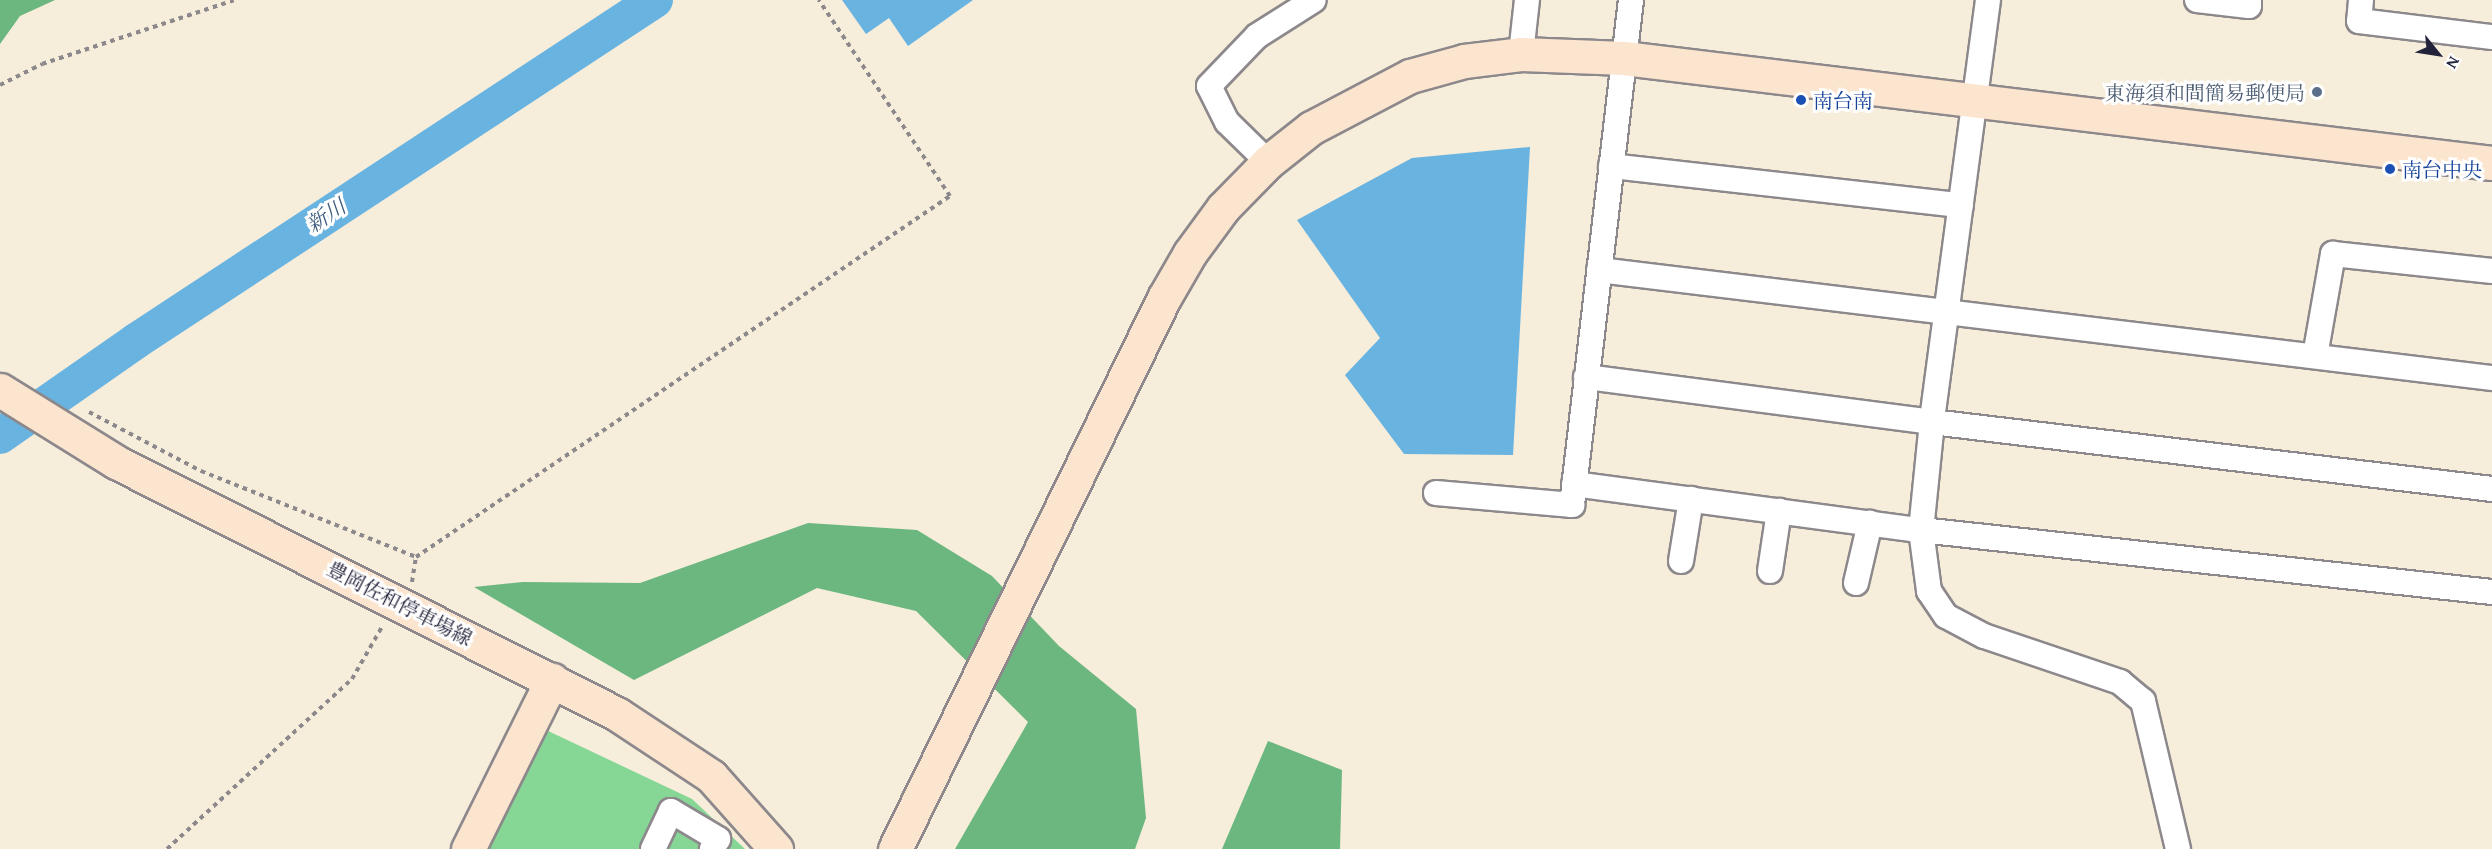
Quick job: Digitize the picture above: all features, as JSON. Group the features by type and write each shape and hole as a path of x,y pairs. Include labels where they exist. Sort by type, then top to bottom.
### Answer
{"street":[{"path":"1268,162 1227,122 1209,86 1257,36 1314,0"},
{"path":"1521,54 1527,0"},
{"path":"1436,493 1572,505 1632,0"},
{"path":"1988,0 1932,422 1921,530 1929,591 1946,616 1984,636 2120,682 2143,701 2178,849"},
{"path":"2197,0 2249,6 2249,0"},
{"path":"2361,0 2359,21 2492,37"},
{"path":"895,849 1164,298 1223,208 1268,162 1311,129 1410,76 1464,61 1521,54 1624,58 2492,164"},
{"path":"1611,166 1961,205"},
{"path":"2315,356 2332,254 2492,272"},
{"path":"1599,270 2492,378"},
{"path":"1587,377 1932,422 2492,489"},
{"name":"豊岡佐和停車場線","path":"16,404 116,462 617,714 711,776 776,849"},
{"path":"1574,484 1921,530 2492,592"},
{"path":"1681,561 1691,499"},
{"path":"1770,571 1779,511"},
{"path":"1856,583 1870,523"},
{"path":"468,849 552,680"},
{"path":"653,849 671,811 718,839 712,849"}],"path":[{"path":"0,86 42,64 234,0"},
{"path":"411,584 416,557 950,196 819,0"},
{"path":"88,412 201,471 416,557"},
{"path":"167,849 352,679 389,617"}],"green space":[{"path":"0,0 55,0 20,16 0,44"},
{"path":"808,523 917,530 992,576 1059,646 1136,709 1146,818 1135,849 955,849 1028,722 916,611 817,588 634,680 474,587 523,582 640,583"},
{"path":"544,729 692,799 745,849 485,849"},
{"path":"1268,741 1342,770 1340,849 1222,849"}],"water":[{"path":"842,0 973,0 908,46 889,18 866,34"},
{"path":"1530,147 1513,455 1404,454 1345,375 1380,338 1297,220 1412,158"}],"waterway":[{"name":"新川","path":"0,436 136,341 655,0"}],"place":[{"name":"東海須和間簡易郵便局","path":"2317,92"},
{"name":"南台南","path":"1801,100"},
{"name":"南台中央","path":"2390,169"}]}
